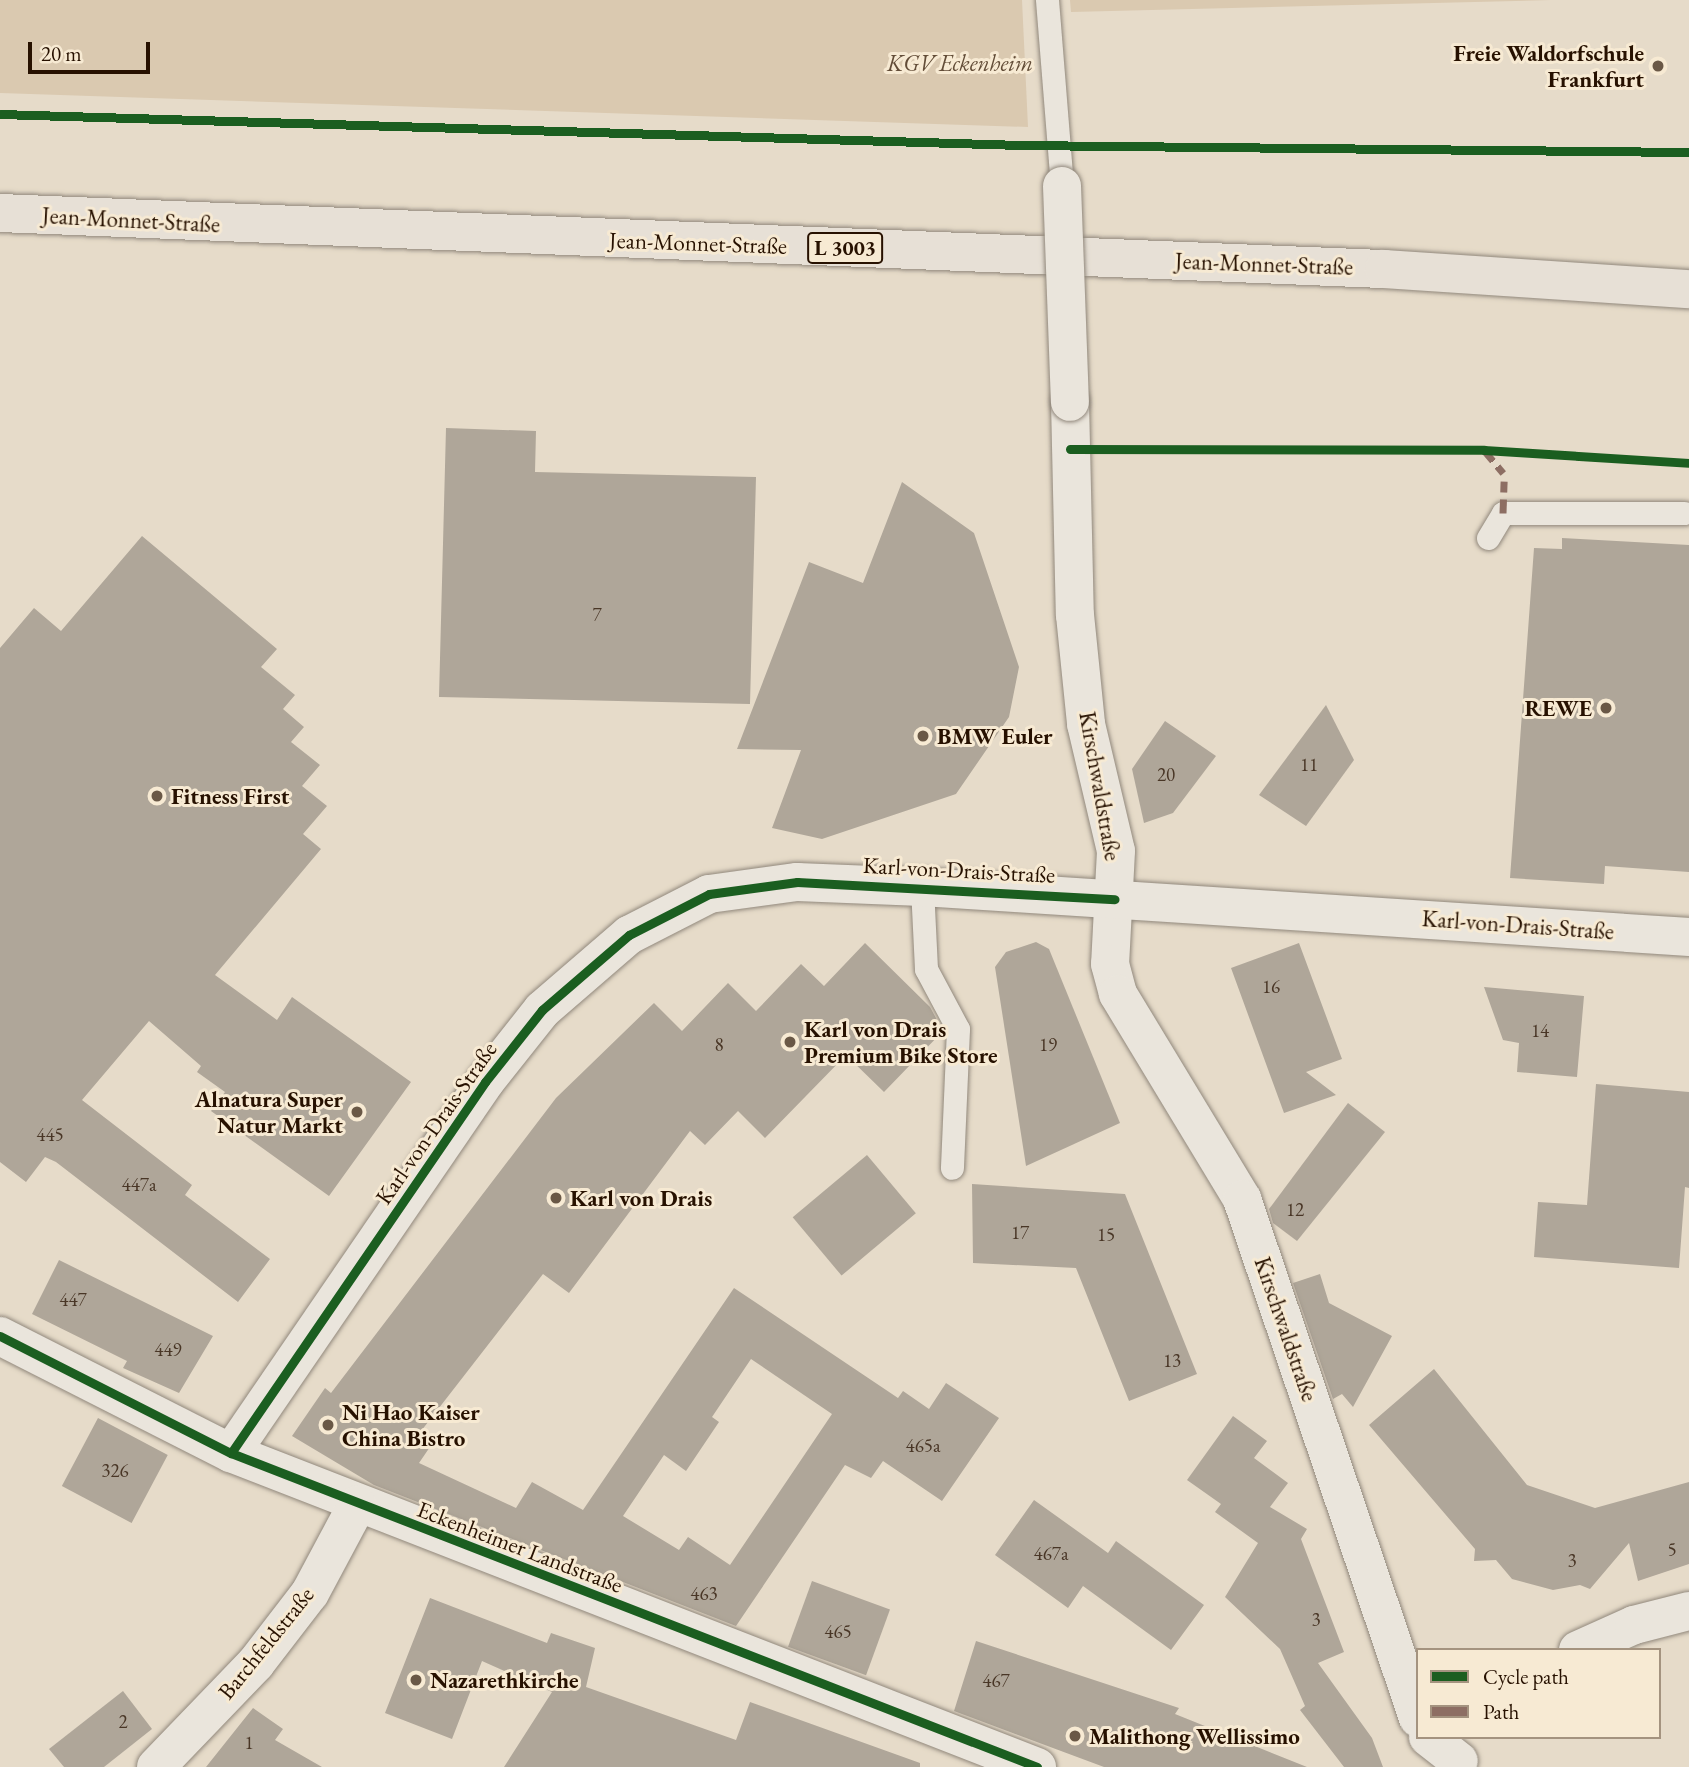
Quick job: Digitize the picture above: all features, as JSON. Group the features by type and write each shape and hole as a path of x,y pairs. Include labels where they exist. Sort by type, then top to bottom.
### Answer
{"main road":[{"name":"Jean-Monnet-Straße","path":"0,213 1384,269 1689,289"}],"street":[{"name":"Kirschwaldstraße","path":"1062,186 1075,615 1086,724 1116,852 1110,964 1118,994 1241,1199 1416,1712"},
{"name":"Karl-von-Drais-Straße","path":"231,1453 485,1082 542,1010 629,935 709,894 797,881 1689,937"},
{"name":"Eckenheimer Landstraße","path":"0,1336 231,1453 357,1505 1037,1767"},
{"name":"Barchfeldstraße","path":"156,1767 256,1663 310,1593 357,1505"},
{"path":"1582,1648 1634,1625 1689,1611"},
{"path":"1432,1739 1464,1755"}],"lane":[{"name":"Kirschwaldstraße","path":"1047,0 1062,186"},
{"path":"1488,538 1503,513 1684,513"},
{"path":"922,887 926,969 958,1029 952,1168"}],"green space":[{"name":"KGV Eckenheim","path":"0,0 1022,0 1028,127 0,93"},
{"path":"1070,0 1551,0 1071,12"}],"building":[{"path":"446,428 536,431 535,472 756,477 750,704 439,697"},
{"path":"902,482 974,533 1019,667 1009,717 956,794 822,839 772,828 801,750 737,749 809,562 863,583"},
{"name":"Fitness First","path":"142,536 277,649 261,667 295,695 283,709 304,727 291,742 320,765 302,786 327,806 303,834 321,849 215,975 277,1020 292,997 411,1082 329,1196 211,1111 225,1092 197,1072 201,1066 149,1021 82,1100 192,1185 185,1195 270,1259 238,1302 56,1162 45,1157 26,1182 0,1162 0,648 34,608 61,631"},
{"name":"REWE","path":"1562,538 1689,545 1689,872 1605,866 1604,884 1510,878 1534,548 1562,549"},
{"path":"1326,705 1354,760 1306,826 1259,795"},
{"path":"1165,721 1216,756 1173,813 1144,823 1132,769"},
{"path":"1036,942 1049,949 1120,1123 1026,1166 995,967 1006,952"},
{"path":"865,943 930,1007 943,1031 884,1092 846,1055 765,1138 738,1111 705,1145 690,1131 569,1293 543,1274 418,1435 432,1444 419,1463 516,1508 532,1482 583,1510 734,1288 898,1398 903,1391 929,1409 946,1383 999,1418 942,1501 883,1461 871,1478 845,1465 736,1626 374,1485 292,1436 325,1388 331,1393 556,1098 654,1003 682,1031 728,983 756,1011 801,964 824,986","holes":["751,1359 832,1414 730,1565 688,1537 679,1550 623,1516 664,1455 686,1471 719,1422 712,1417"]},
{"path":"1299,943 1342,1059 1306,1072 1336,1095 1284,1113 1231,968"},
{"path":"1484,987 1584,996 1577,1077 1517,1072 1519,1043 1503,1040"},
{"path":"1596,1084 1689,1092 1689,1188 1685,1187 1679,1268 1534,1257 1538,1202 1587,1205"},
{"path":"1348,1103 1385,1132 1297,1241 1273,1223 1269,1209"},
{"path":"867,1155 916,1213 842,1276 793,1217"},
{"path":"972,1184 1125,1194 1197,1374 1129,1401 1076,1268 973,1263"},
{"path":"59,1260 213,1336 179,1393 123,1368 127,1361 32,1314"},
{"path":"1320,1274 1329,1303 1392,1336 1353,1407 1342,1394 1333,1399 1293,1283"},
{"path":"1434,1369 1527,1485 1595,1508 1689,1482 1689,1564 1638,1581 1629,1543 1590,1589 1580,1585 1553,1590 1512,1579 1496,1560 1474,1561 1475,1549 1369,1425"},
{"path":"1233,1416 1267,1441 1254,1458 1288,1483 1270,1507 1307,1529 1301,1539 1344,1652 1318,1663 1372,1738 1383,1767 1344,1767 1300,1710 1305,1706 1280,1649 1225,1597 1258,1543 1215,1512 1221,1504 1187,1480"},
{"path":"98,1418 168,1455 132,1523 62,1486"},
{"path":"1034,1500 1108,1553 1116,1541 1204,1605 1171,1650 1083,1586 1068,1608 995,1555"},
{"path":"812,1581 890,1609 866,1675 788,1647"},
{"path":"430,1598 547,1643 551,1633 595,1648 586,1687 736,1740 750,1702 920,1763 920,1767 504,1767 552,1692 482,1661 452,1739 385,1713"},
{"path":"976,1641 1179,1708 1175,1714 1307,1767 1104,1767 954,1711"},
{"path":"123,1691 152,1729 104,1767 64,1767 49,1749"},
{"path":"253,1708 283,1729 275,1740 322,1767 206,1767"}],"marked path":[{"path":"1484,450 1503,473"},
{"path":"1503,513 1504,481"}],"cycle path":[{"path":"0,114 1020,145 1689,152"},
{"path":"1070,449 1484,450 1689,463"},
{"path":"231,1453 485,1082 542,1010 629,935 709,894 797,882 1115,899"},
{"path":"0,1336 231,1453 1037,1767"}],"place":[{"name":"Freie Waldorfschule Frankfurt","path":"1658,66"},
{"name":"REWE","path":"1606,708"},
{"name":"BMW Euler","path":"923,736"},
{"name":"Fitness First","path":"157,796"},
{"name":"Karl von Drais Premium Bike Store","path":"790,1042"},
{"name":"Alnatura Super Natur Markt","path":"357,1112"},
{"name":"Karl von Drais","path":"556,1198"},
{"name":"Ni Hao Kaiser China Bistro","path":"328,1425"},
{"name":"Nazarethkirche","path":"416,1680"},
{"name":"Malithong Wellissimo","path":"1075,1736"}]}
